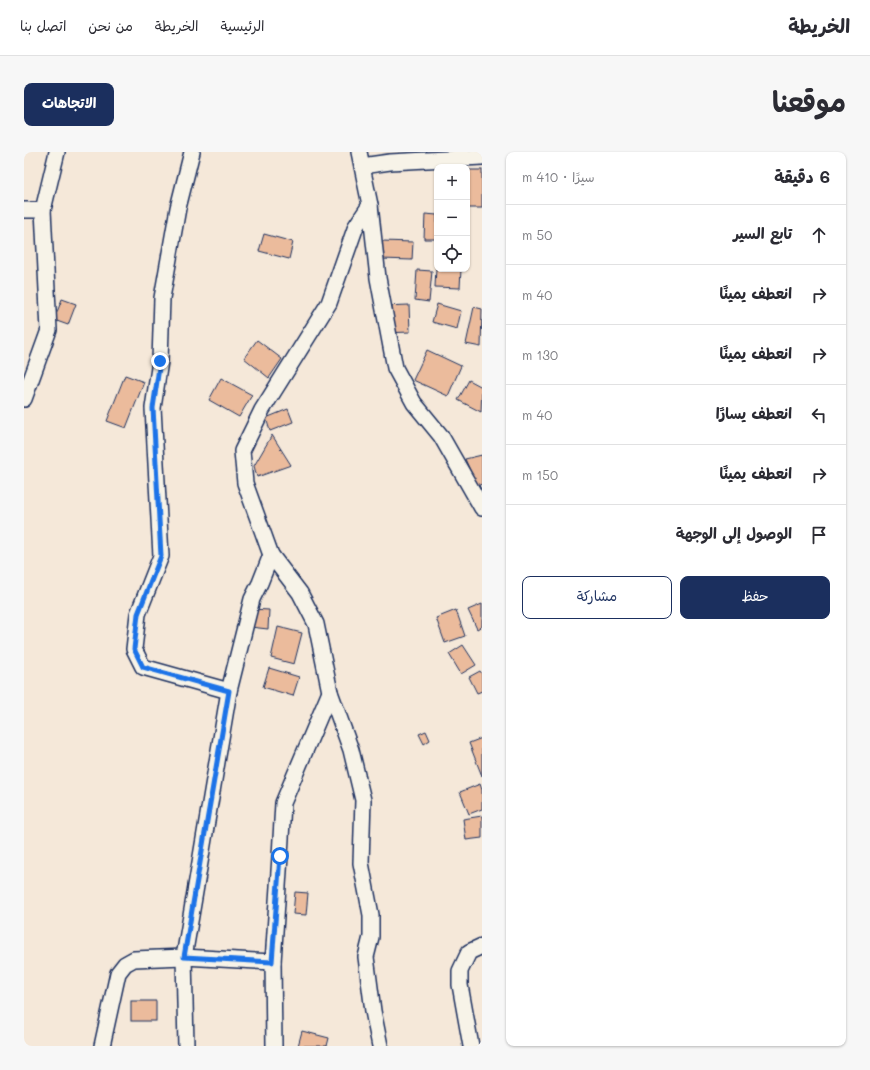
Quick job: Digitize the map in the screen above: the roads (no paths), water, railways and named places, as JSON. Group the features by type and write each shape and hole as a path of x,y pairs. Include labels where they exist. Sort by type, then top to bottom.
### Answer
{"street":[{"path":"24,399 49,330 43,210 57,152"},
{"path":"192,152 178,208 162,298 160,361 153,408 161,556 138,614 134,649 143,667 229,691"},
{"path":"482,156 390,162 361,159 370,205 378,278 395,368 414,402 441,436 482,508"},
{"path":"370,205 356,226 329,303 262,410 242,451 245,483 271,555 300,593 316,624 330,692 352,750 363,800 362,863 371,915 371,937 366,957 373,1011 380,1046"},
{"path":"24,210 43,210"},
{"path":"186,1046 184,957 229,691 252,599 271,555"},
{"path":"274,1046 272,962 283,803 330,692"},
{"path":"472,1046 460,985 460,971 469,952 482,946"},
{"path":"102,1046 118,973 125,964 134,959 184,957 272,962"}]}
